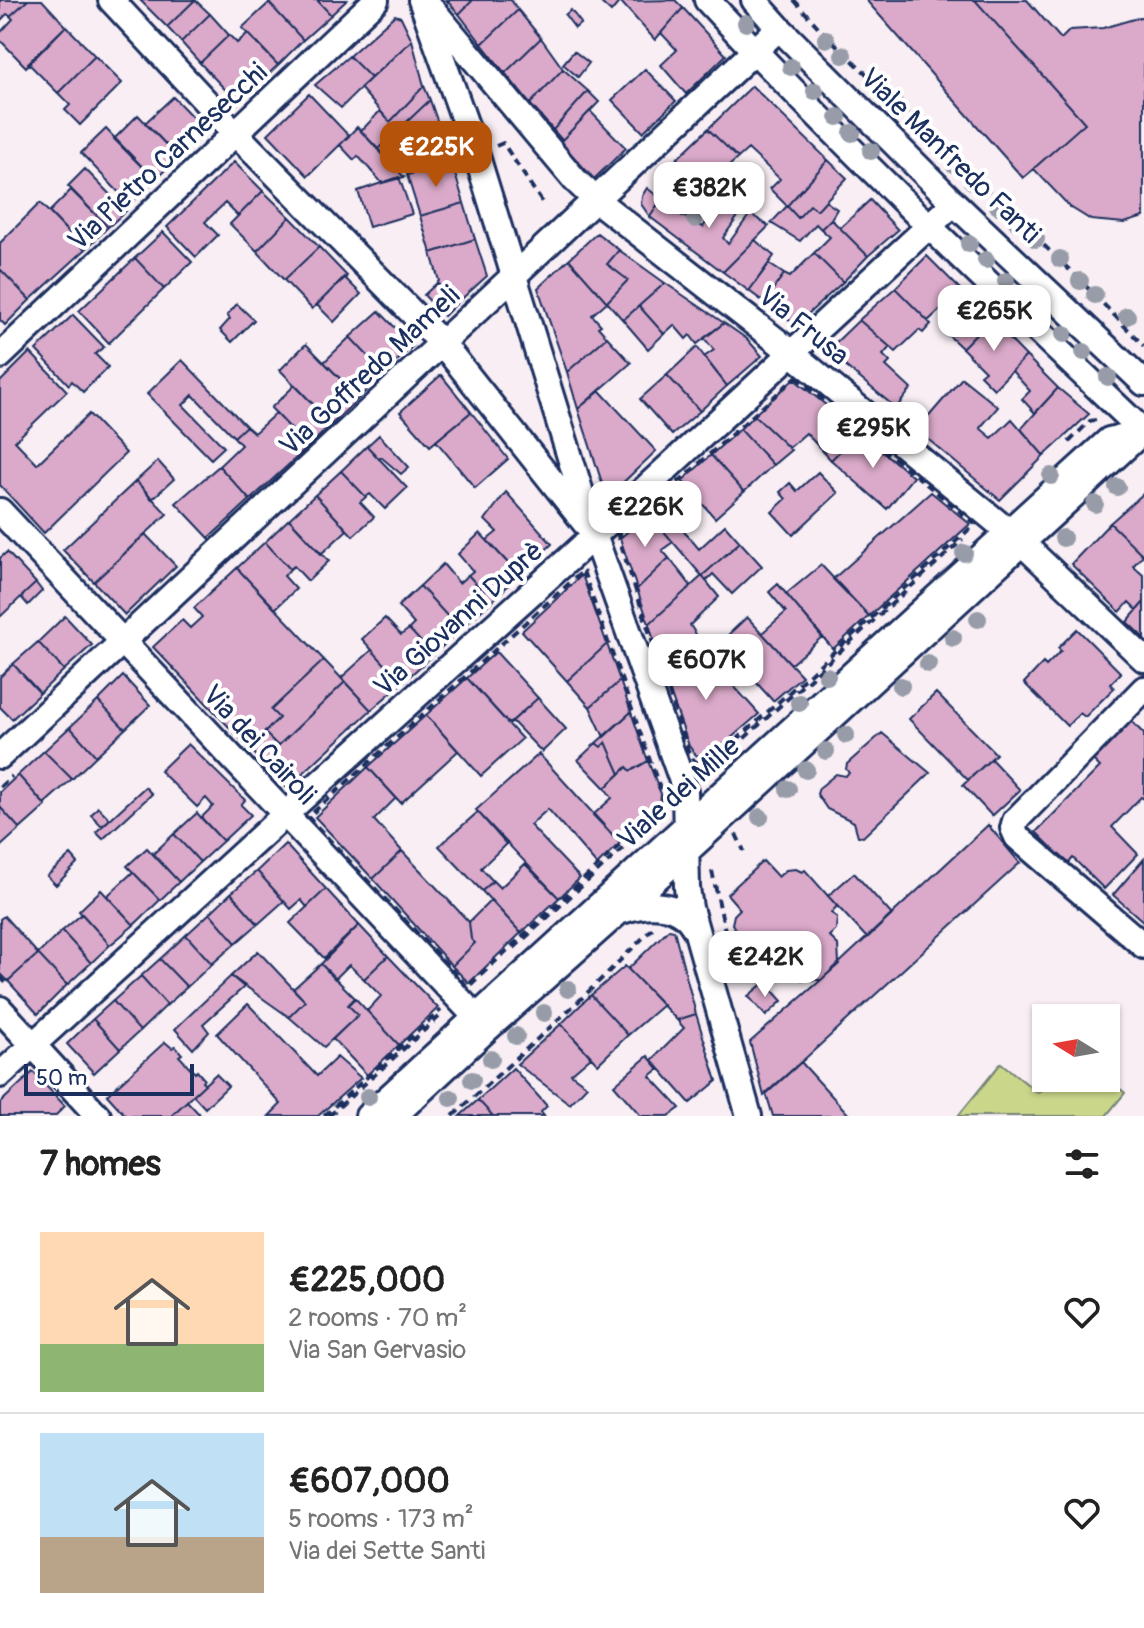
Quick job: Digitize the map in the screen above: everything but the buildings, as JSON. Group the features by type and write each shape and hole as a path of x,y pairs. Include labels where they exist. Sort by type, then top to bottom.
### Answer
{"street":[{"path":"111,0 235,133 442,343 594,535"},
{"name":"Via Pietro Carnesecchi","path":"0,356 376,0"},
{"path":"423,0 458,99 686,826 687,888 697,934 749,1116"},
{"name":"Via Frusa","path":"423,0 575,180 596,200 794,365 1000,529 1144,659"},
{"path":"707,0 755,52 931,226 1144,431"},
{"name":"Viale Manfredo Fanti","path":"754,0 954,203 1144,383"},
{"name":"Via Goffredo Mameli","path":"0,756 779,28"},
{"name":"Via Giovanni Duprè","path":"0,1075 594,535 794,365 954,203"},
{"name":"Viale dei Mille","path":"368,1116 461,1002 686,826 1000,529 1109,440 1144,431"},
{"name":"Via dei Cairoli","path":"0,511 461,1002"},
{"name":"Viale dei Mille","path":"394,1116 686,852 1000,529"},
{"path":"1144,689 1015,821 1013,828 1017,837 1144,946"},
{"path":"620,911 644,905 675,909 688,917 697,934"},
{"path":"0,1009 98,1116"}],"path":[{"path":"794,0 1144,346"},
{"path":"490,148 503,143 544,205"},
{"path":"794,365 618,536 688,751 696,763 709,765 1000,529"},
{"path":"1069,442 1090,421 1098,420"},
{"path":"326,1116 444,1008 461,1002 468,987 947,553 1000,529"},
{"path":"326,1116 428,1025 461,1002 541,922 675,797"},
{"path":"733,828 744,851"},
{"path":"453,1116 581,999 655,926"}],"green space":[{"path":"1001,1063 1032,1088 1032,1092 1120,1092 1120,1089 1125,1093 1106,1116 958,1116"}]}
